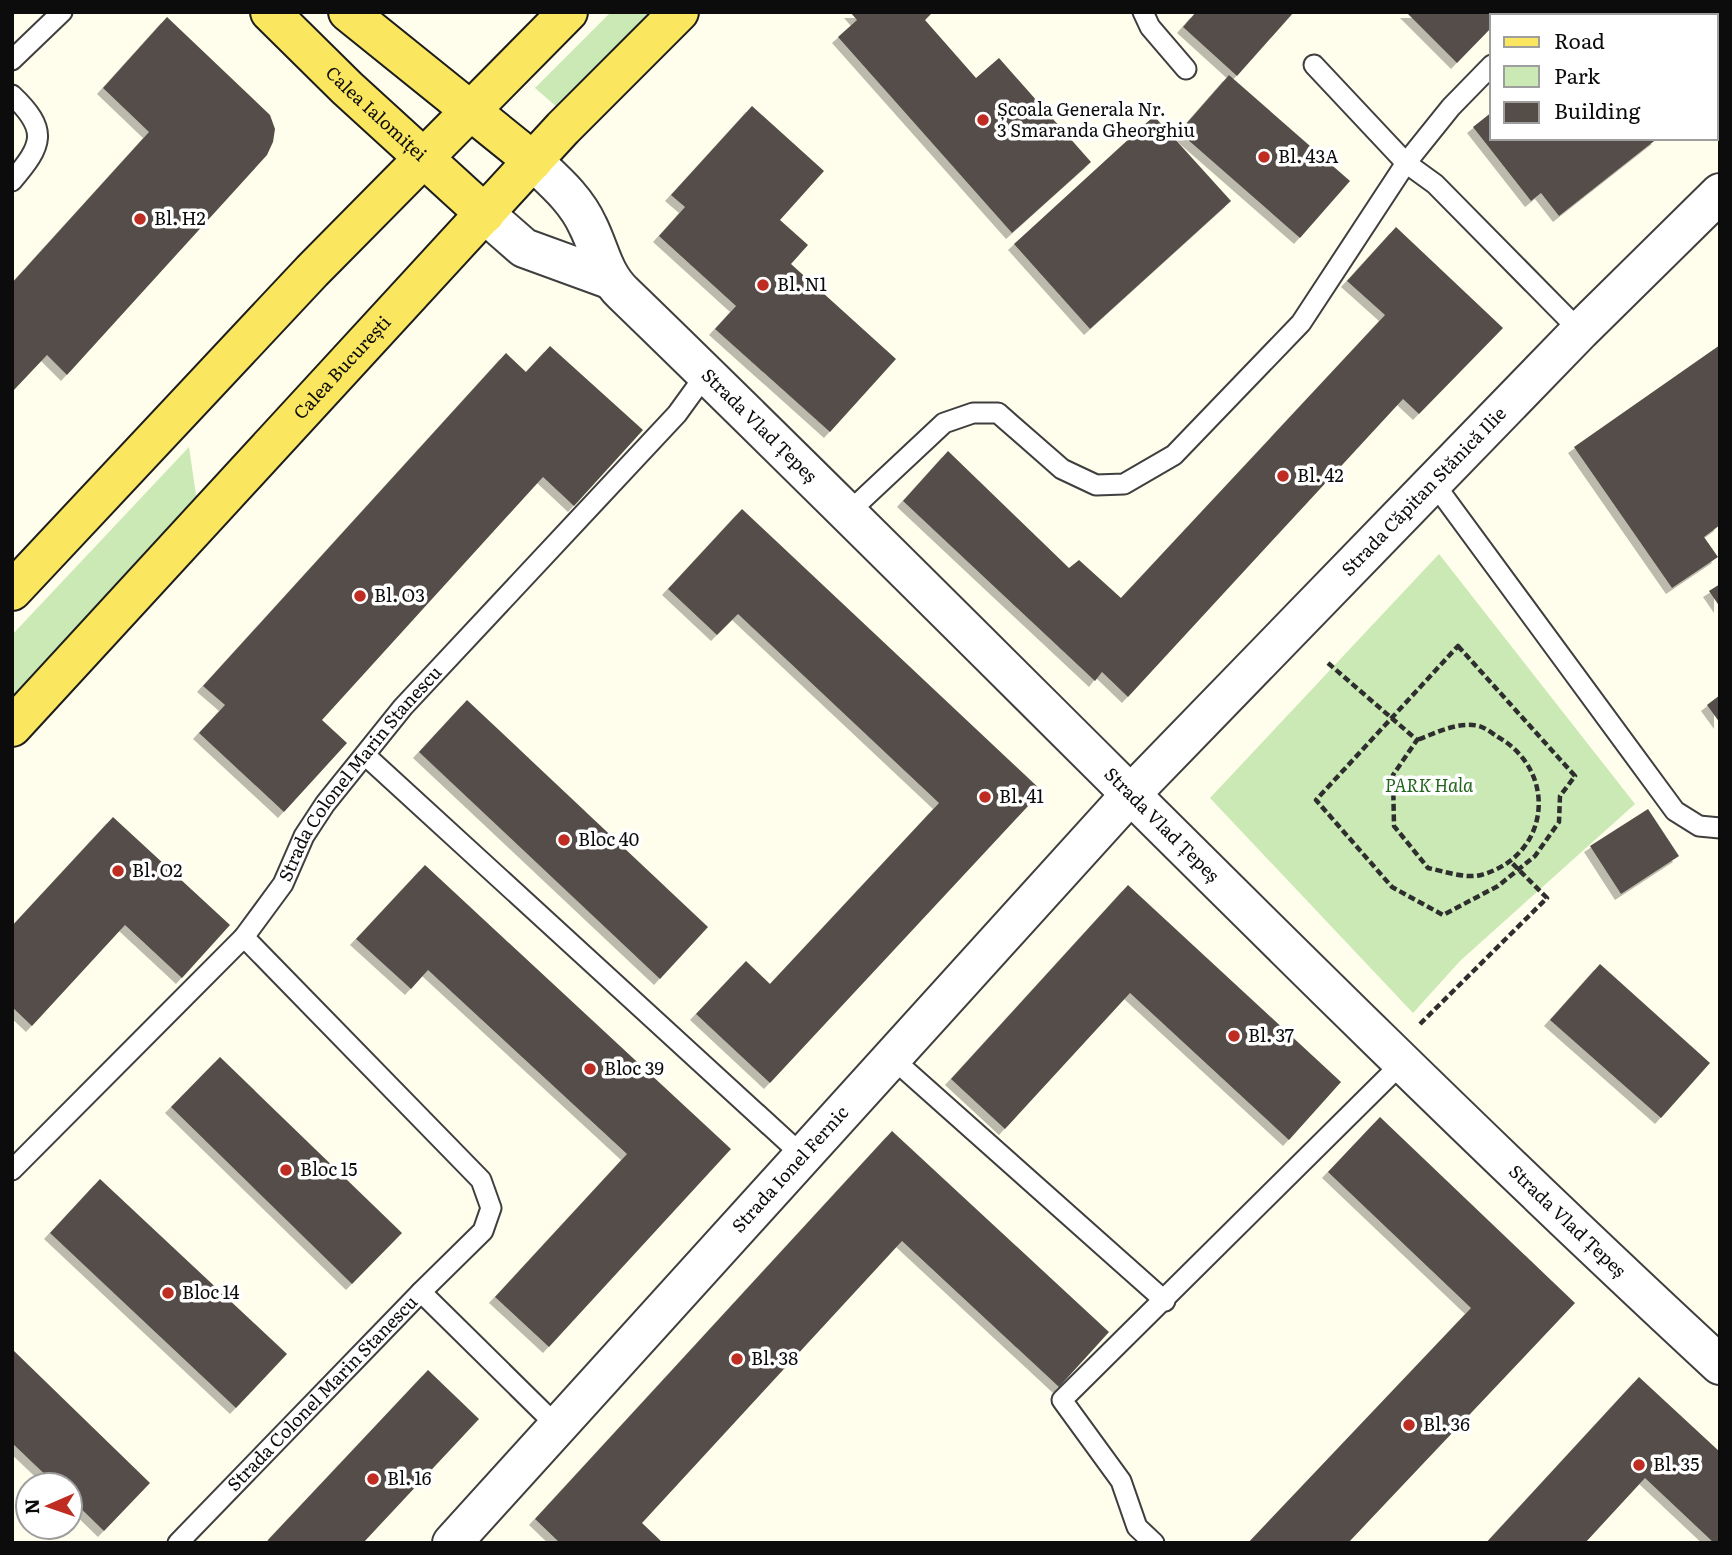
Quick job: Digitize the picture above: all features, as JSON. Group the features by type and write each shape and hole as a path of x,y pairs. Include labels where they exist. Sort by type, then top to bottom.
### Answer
{"main road":[{"name":"Calea Ialomiței","path":"270,12 485,214"},
{"path":"348,12 533,161"},
{"path":"12,592 312,271 568,12"},
{"name":"Calea București","path":"12,727 533,161 679,12"}],"street":[{"name":"Strada Vlad Țepeș","path":"533,161 578,207 609,279 849,512 1130,796 1401,1063 1720,1365"},
{"name":"Strada Căpitan Stănică Ilie","path":"1130,796 1580,331 1720,193"},
{"name":"Strada Vlad Țepeș","path":"485,214 524,248 609,279"},
{"name":"Strada Ionel Fernic","path":"452,1543 1130,796"}],"lane":[{"path":"12,60 62,12"},
{"path":"1143,12 1150,27 1186,69"},
{"path":"1314,65 1406,163 1435,184 1580,331"},
{"path":"849,512 944,424 974,413 998,413 1062,469 1096,485 1124,484 1174,455 1301,323 1406,163 1451,107 1490,67"},
{"path":"12,94 31,113 38,130 34,155 12,181"},
{"name":"Strada Colonel Marin Stanescu","path":"12,1170 244,937 283,884 304,836 325,803 403,707 677,414 706,374"},
{"path":"1433,482 1675,811 1699,826 1720,828"},
{"path":"365,755 803,1156"},
{"path":"244,937 481,1181 491,1208 483,1231 421,1292"},
{"path":"892,1058 1165,1301"},
{"path":"1154,1543 1137,1527 1121,1481 1062,1400 1165,1301 1401,1063"},
{"name":"Strada Colonel Marin Stanescu","path":"178,1543 421,1292 558,1427"}],"path":[{"path":"1458,646 1575,776 1560,796 1559,822 1535,856 1519,869 1498,886 1443,915 1392,887 1316,800 1458,646"},
{"path":"1328,663 1417,740"},
{"path":"1454,726 1480,726 1517,747 1538,781 1537,827 1512,863 1478,876 1428,869 1394,826 1393,775 1417,740 1454,726"},
{"path":"1416,1028 1547,898 1512,863"}],"green space":[{"path":"611,12 655,12 558,108 535,88"},
{"path":"189,447 197,502 12,701 12,635"},
{"name":"PARK Hala","path":"1439,554 1635,804 1460,961 1413,1013 1210,798"}],"building":[{"name":"Școala Generala Nr. 3 Smaranda Gheorghiu","path":"850,12 933,12 925,20 976,78 999,58 1091,162 1012,233 838,37 857,20"},
{"path":"1196,12 1294,12 1237,76 1183,27"},
{"path":"1406,12 1504,12 1505,14 1490,14 1490,29 1457,63"},
{"path":"1720,12 1718,90 1718,14 1694,14"},
{"name":"Bl. H2","path":"167,17 270,115 275,129 273,142 267,155 67,375 47,355 12,392 12,283 149,132 103,88"},
{"name":"Bl. 43A","path":"1229,75 1350,181 1300,238 1179,132"},
{"name":"Bl. N1","path":"752,106 824,171 780,220 808,245 791,264 896,359 830,432 715,329 736,306 659,236 685,207 671,195"},
{"path":"1490,114 1490,140 1655,140 1559,216 1541,193 1531,201 1473,127"},
{"path":"1154,116 1231,201 1090,329 1014,244"},
{"name":"Bl. 42","path":"1396,227 1503,328 1419,414 1403,399 1128,697 1102,672 1095,681 903,501 948,451 1069,568 1079,560 1121,598 1385,315 1347,281"},
{"path":"1720,345 1720,525 1704,537 1718,557 1672,588 1574,447"},
{"name":"Bl. O3","path":"550,346 643,430 574,506 543,477 322,720 347,743 284,812 199,733 225,705 203,686 506,353 526,372"},
{"name":"Bl. 41","path":"742,509 1042,791 770,1083 696,1014 746,961 770,984 939,803 738,614 717,635 668,589"},
{"path":"1720,584 1720,607 1709,591"},
{"path":"1720,695 1720,723 1707,705"},
{"name":"Bloc 40","path":"467,700 708,927 660,979 419,752"},
{"path":"1648,809 1679,856 1621,894 1590,846"},
{"name":"Bl. O2","path":"113,817 230,925 182,978 125,925 32,1026 12,1007 12,926"},
{"name":"Bloc 39","path":"425,865 731,1149 549,1347 495,1297 627,1154 428,970 411,989 356,939"},
{"name":"Bl. 37","path":"1128,885 1341,1082 1289,1140 1130,993 1005,1129 951,1079"},
{"path":"1600,964 1710,1063 1661,1118 1550,1020"},
{"name":"Bloc 15","path":"220,1057 402,1233 352,1284 171,1107"},
{"name":"Bl. 36","path":"1380,1117 1575,1303 1348,1543 1248,1543 1471,1308 1328,1172"},
{"name":"Bl. 38","path":"892,1131 1109,1332 1059,1387 902,1241 642,1523 663,1543 560,1543 535,1519"},
{"name":"Bloc 14","path":"100,1179 287,1354 236,1408 50,1233"},
{"path":"12,1349 150,1483 104,1531 84,1512 84,1471 41,1471 12,1443"},
{"name":"Bl. 16","path":"428,1370 479,1419 363,1543 270,1543 268,1540"},
{"name":"Bl. 35","path":"1639,1377 1720,1452 1720,1543 1714,1543 1645,1478 1585,1543 1486,1543"}],"place":[{"name":"Școala Generala Nr. 3 Smaranda Gheorghiu","path":"983,120"},
{"name":"Bl. 43A","path":"1264,157"},
{"name":"Bl. H2","path":"140,219"},
{"name":"Bl. N1","path":"763,285"},
{"name":"Bl. 42","path":"1283,476"},
{"name":"Bl. O3","path":"360,596"},
{"name":"Bl. 41","path":"985,797"},
{"name":"Bloc 40","path":"564,840"},
{"name":"Bl. O2","path":"118,871"},
{"name":"Bl. 37","path":"1234,1036"},
{"name":"Bloc 39","path":"590,1069"},
{"name":"Bloc 15","path":"286,1170"},
{"name":"Bloc 14","path":"168,1293"},
{"name":"Bl. 38","path":"737,1359"},
{"name":"Bl. 36","path":"1409,1425"},
{"name":"Bl. 35","path":"1639,1465"},
{"name":"Bl. 16","path":"373,1479"}]}
